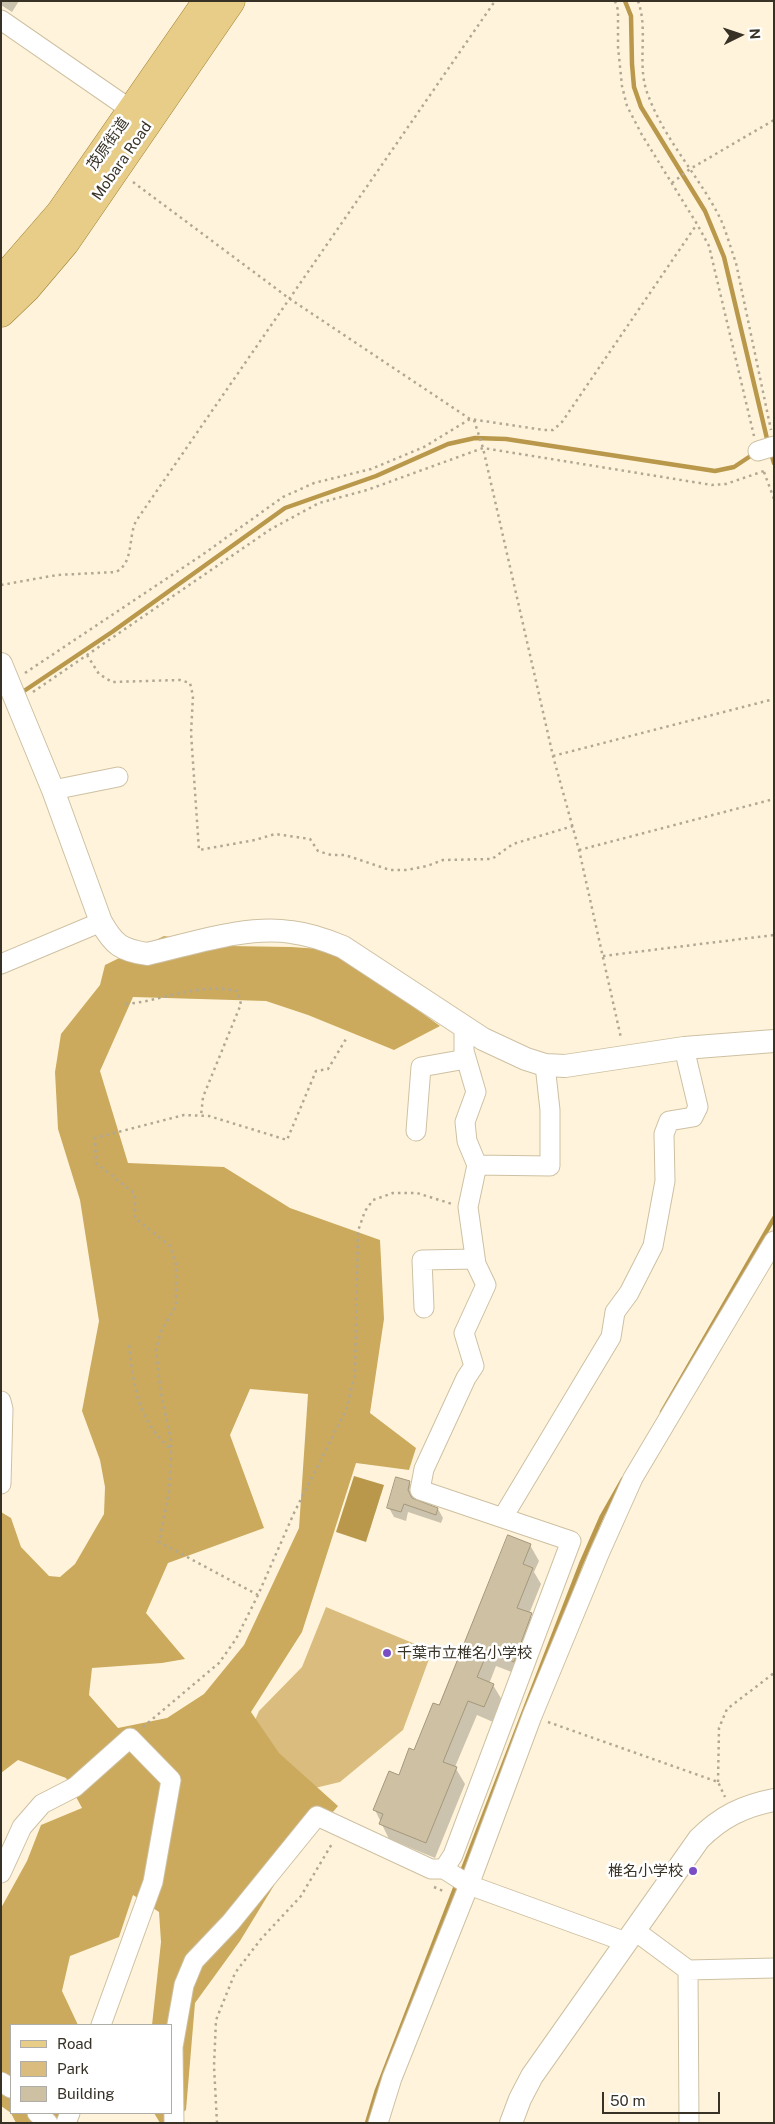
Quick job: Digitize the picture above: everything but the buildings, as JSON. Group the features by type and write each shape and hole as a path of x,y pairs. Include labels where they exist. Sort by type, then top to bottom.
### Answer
{"main road":[{"name":"茂原街道","path":"1,281 141,116 207,1"},
{"name":"Mobara Road","path":"1,313 26,289 65,243 116,169 141,116 232,1"}],"street":[{"path":"1,20 141,116"},
{"path":"9,683 53,790 101,922 111,938 120,947 133,952 148,954 241,933 267,930 291,932 324,940 343,947 483,1039 507,1052 545,1065 581,1065 684,1048 774,1040"},
{"path":"53,790 118,777"},
{"path":"1,964 101,922"},
{"path":"444,1869 452,1855 571,1542 420,1490 424,1469 466,1378 474,1366 464,1333 486,1285 476,1264 468,1207 477,1165 467,1141 465,1122 476,1092 464,1051 464,1026"},
{"path":"503,1517 610,1338 615,1312 629,1294 653,1246 665,1180 664,1134 669,1121 694,1117 698,1107 684,1048"},
{"path":"416,1131 421,1067 466,1058"},
{"path":"477,1165 550,1166 550,1110 545,1065"},
{"path":"378,2123 392,2078 469,1885 532,1716 599,1554 633,1478 774,1241"},
{"path":"424,1308 422,1260 475,1258"},
{"path":"1,1401 3,1409 1,1484"},
{"path":"1,1873 22,1827 42,1804 75,1787 130,1738 172,1780 153,1882 101,2024"},
{"path":"511,2123 520,2099 532,2076 699,1839 713,1824 733,1812 754,1804 774,1800"},
{"path":"174,2123 174,2047 184,1986 194,1960 243,1907 317,1816 431,1869 444,1869 469,1885 630,1936 688,1970 774,1968"},
{"path":"688,1970 689,2123"},
{"path":"38,2114 48,2123"}],"path":[{"path":"1,585 57,575 116,572 122,569 128,560 131,531 136,521 495,1"},
{"path":"615,1 618,10 618,48 622,86 627,106 642,135 709,246 768,441"},
{"path":"638,1 643,25 642,65 646,92 657,119 690,169 720,220 736,263 768,441 764,471 774,498"},
{"path":"672,183 690,169 774,120"},
{"path":"116,169 290,299 470,419 544,430 553,430 562,422 697,224"},
{"path":"9,683 202,555 283,497 314,484 372,469 424,447 470,419"},
{"path":"474,420 483,448 554,756 579,850 626,1057"},
{"path":"9,683 87,655 271,529 319,503 367,490 483,448 712,485 726,484 764,471"},
{"path":"87,655 98,674 112,682 180,680 190,683 193,696 191,733 199,850 255,840 275,834 310,839 318,851 331,855 345,855 390,870 407,870 422,868 443,860 492,859 513,844 573,826"},
{"path":"554,756 774,700"},
{"path":"579,850 774,799"},
{"path":"603,956 774,935"},
{"path":"126,1004 143,1003 178,993 221,988 237,991 241,1004 203,1097 201,1116"},
{"path":"258,1595 159,1542 169,1492 171,1450 161,1394 156,1350 161,1331 176,1306 176,1264 170,1246 135,1218 135,1194 96,1163 95,1138 184,1115 209,1116 287,1140 316,1071 328,1069 346,1039"},
{"path":"130,1738 219,1663 236,1639 258,1595 294,1513 346,1410 355,1374 358,1230 365,1212 373,1200 393,1192 417,1193 438,1201 468,1207"},
{"path":"129,1345 132,1373 140,1404 151,1428 171,1450"},
{"path":"733,1812 718,1782 719,1728 727,1709 774,1673"},
{"path":"532,1716 718,1782"},
{"path":"217,2123 214,2066 216,2020 235,1973 261,1940 301,1896 333,1842"},
{"path":"426,1883 443,1891"}],"green space":[{"path":"326,1607 432,1651 403,1730 340,1782 315,1788 249,1734 259,1711 302,1667"}],"shaded area":[{"path":"164,936 230,946 335,950 440,1026 394,1050 308,1015 266,1001 133,997 100,1071 128,1163 224,1167 290,1208 380,1240 384,1319 370,1413 416,1448 409,1470 356,1463 302,1632 251,1712 279,1753 338,1806 281,1874 240,1941 195,2003 186,2110 167,2123 160,2123 155,2114 172,2114 172,2024 152,2024 161,1942 159,1912 133,1895 119,1937 70,1956 62,1991 78,2024 10,2024 10,2112 1,2106 1,1908 27,1861 41,1825 82,1808 66,1778 18,1760 1,1773 1,1512 11,1518 21,1547 49,1576 60,1577 75,1564 104,1514 105,1487 100,1460 82,1411 99,1321 80,1200 58,1129 55,1072 61,1034 100,985 105,965","holes":["250,1389 308,1394 299,1528 244,1645 204,1694 167,1718 118,1728 89,1695 92,1668 162,1663 185,1659 146,1613 168,1563 264,1528 230,1435"]},
{"path":"354,1476 384,1485 366,1542 336,1532"},
{"path":"12,2114 66,2114 67,2123 16,2123"}],"waterway":[{"path":"625,1 631,16 634,87 641,107 705,211 724,257 768,443"},
{"path":"21,693 112,632 285,508 376,476 448,444 475,438 506,439 715,471 734,467 755,453"},
{"path":"771,453 774,463"},
{"path":"662,1412 774,1218"},
{"path":"461,1874 581,1564 602,1516 623,1479"},
{"path":"367,2123 377,2090 457,1883"}],"place":[{"name":"千葉市立椎名小学校","path":"387,1653"},
{"name":"椎名小学校","path":"693,1871"}]}
